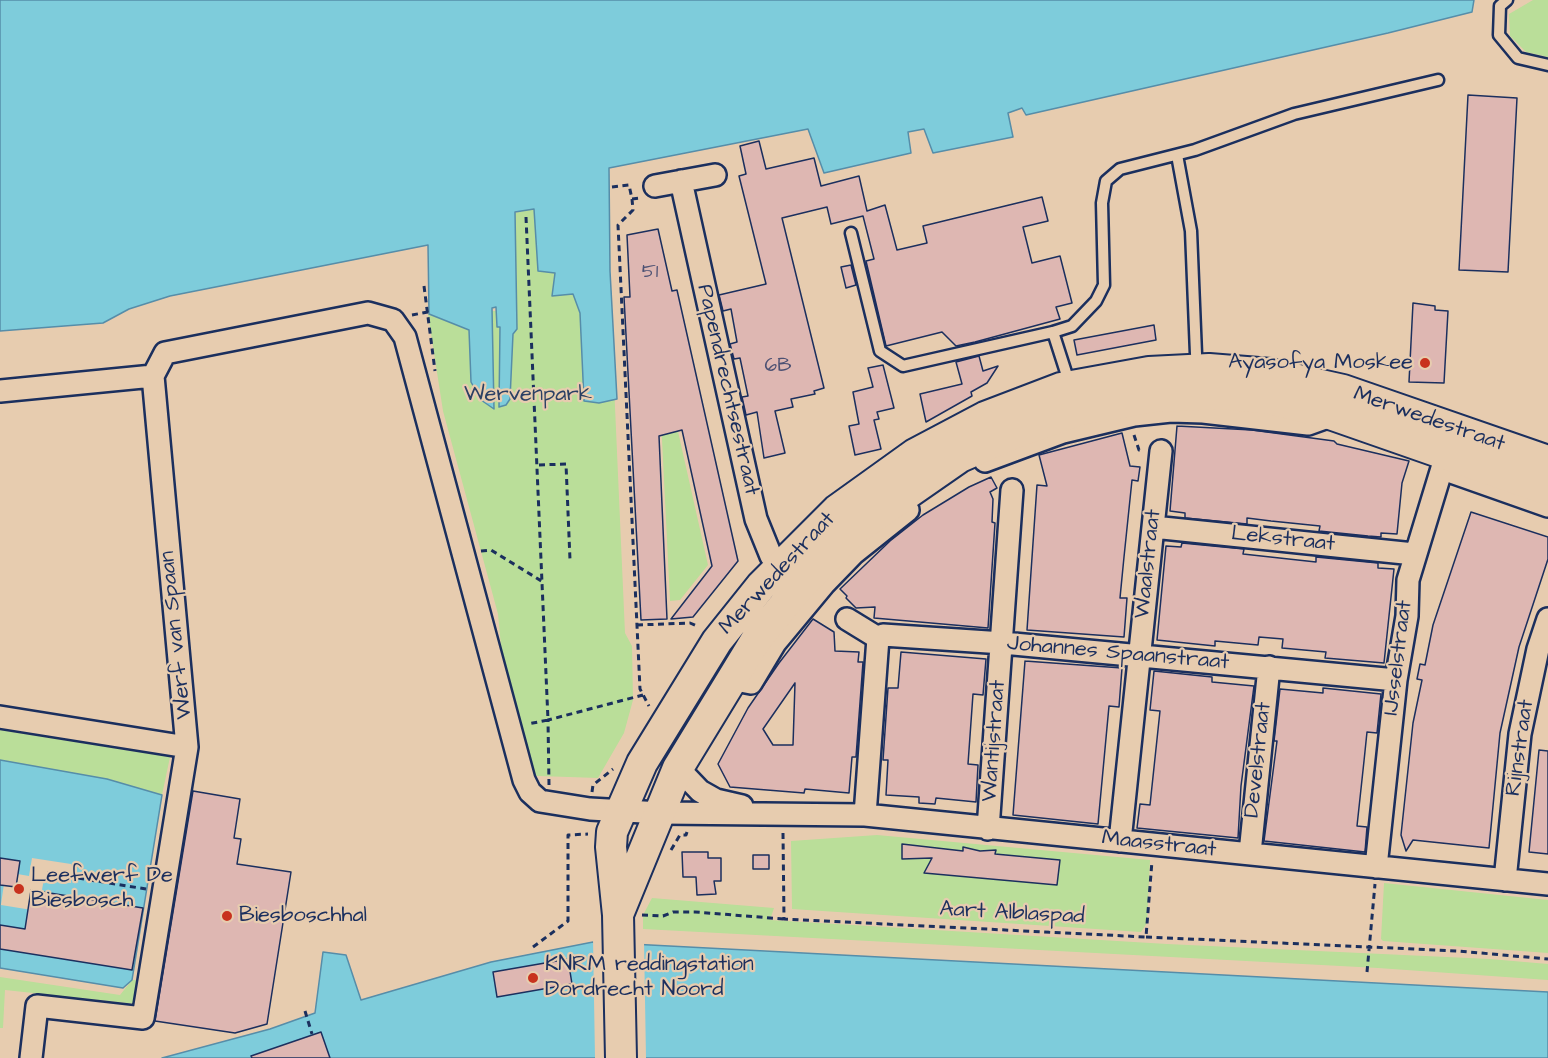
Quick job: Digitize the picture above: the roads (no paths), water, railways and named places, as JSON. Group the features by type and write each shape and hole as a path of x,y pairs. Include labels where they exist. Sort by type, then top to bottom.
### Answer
{"main road":[{"name":"Merwedestraat","path":"627,906 678,768 756,639 791,575 837,510 915,454 985,417 1070,386 1149,372 1271,374 1343,390 1548,461"},
{"name":"Merwedestraat","path":"606,826 717,641 791,575 852,532 960,457 1015,433 1080,410 1154,396 1196,372 1270,399 1333,416 1444,462 1548,490"},
{"path":"642,763 641,791 648,805 661,813"},
{"path":"606,826 613,883 627,906 621,1058"}],"street":[{"path":"655,186 715,175"},
{"name":"Papendrechtsestraat","path":"681,181 756,519 771,556 791,575"},
{"name":"Maasstraat","path":"153,376 165,353 368,314 393,320 405,337 524,780 530,792 545,802 580,807 606,826 661,813 866,815 1548,884"},
{"path":"0,391 153,376"},
{"name":"Werf van Spaan","path":"31,1058 37,1006 142,1018 161,892 187,747 153,376"},
{"name":"Merwedestraat","path":"730,679 751,683 775,643 824,584 854,553 926,495 972,467 1063,432 1134,416 1171,411 1203,412 1308,424 1333,416"},
{"name":"Waalstraat","path":"1120,841 1161,451"},
{"name":"Merwedestraat","path":"1444,462 1548,506"},
{"name":"IJsselstraat","path":"1376,867 1396,680 1407,616 1408,580 1414,554 1444,462"},
{"name":"Wantijstraat","path":"988,829 1012,490"},
{"name":"Lekstraat","path":"1153,527 1414,554"},
{"path":"847,619 878,638 866,815"},
{"name":"Rijnstraat","path":"1505,880 1520,734 1538,649 1548,619"},
{"name":"Johannes Spaanstraat","path":"878,638 882,635 1002,643 1396,680"},
{"name":"Develstraat","path":"1250,853 1269,667"},
{"path":"0,717 187,747"},
{"name":"Maasstraat","path":"678,768 700,791 716,800 776,814"}],"lane":[{"path":"1507,0 1500,6 1499,35 1518,58 1548,66"},
{"path":"851,233 880,351 903,366 1053,332 1072,326 1096,301 1104,285 1102,203 1106,181 1120,169 1177,155 1294,114 1438,80"},
{"path":"1177,155 1191,231 1196,372"},
{"path":"1053,332 1070,386"}],"water":[{"path":"0,0 1474,0 1472,12 1388,33 1026,115 1022,108 1008,113 1013,137 933,153 924,129 908,132 911,153 824,173 808,129 609,168 610,271 617,399 599,403 584,401 580,313 573,294 552,296 555,273 538,271 534,209 515,212 517,329 513,334 510,399 506,405 499,407 500,327 497,327 496,307 492,308 494,409 481,400 471,382 469,330 429,314 428,245 170,296 129,309 103,323 0,331"},
{"path":"0,760 107,779 162,795 132,980 123,988 0,968"},
{"path":"593,942 1548,992 1548,1058 162,1058 270,1029 315,1013 323,952 346,955 361,1000 491,962"}],"place":[{"name":"Ayasofya Moskee","path":"1425,363"},
{"name":"Leefwerf De Biesbosch","path":"19,889"},
{"name":"Biesboschhal","path":"227,916"},
{"name":"KNRM reddingstation Dordrecht Noord","path":"533,978"}],"park label":[{"name":"Wervenpark","path":"528,395"}]}
